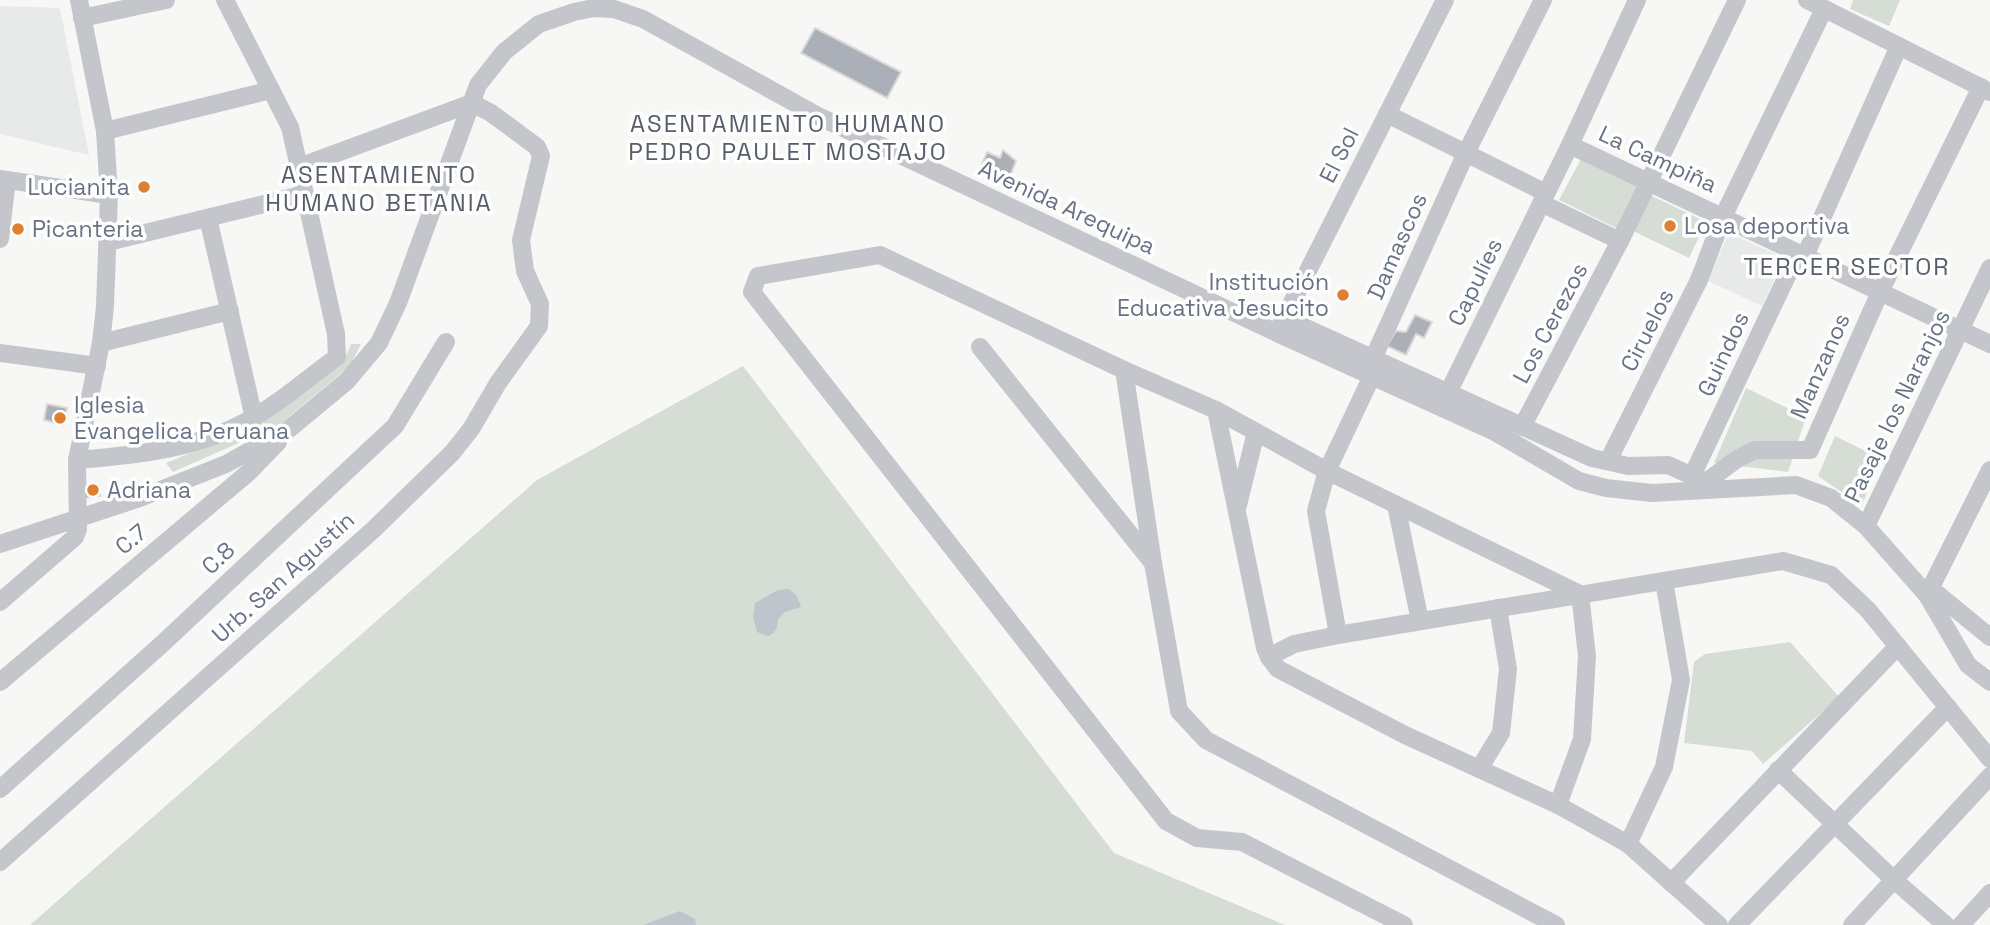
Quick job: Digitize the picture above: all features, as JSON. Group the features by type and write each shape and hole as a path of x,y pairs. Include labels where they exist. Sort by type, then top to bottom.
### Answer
{"street":[{"path":"0,602 75,537 78,520 77,460 97,366 106,306 109,195 105,131 81,9 166,0"},
{"path":"77,460 148,453 206,438 254,418 337,356 336,334 290,127 225,0"},
{"name":"El Sol","path":"1280,325 1445,0"},
{"name":"Damascos","path":"1338,635 1316,511 1327,471 1466,153 1543,0"},
{"name":"Capulíes","path":"1448,393 1570,145 1637,0"},
{"name":"Los Cerezos","path":"1522,427 1620,241 1737,0"},
{"path":"1807,0 1832,7 1899,46 1985,90"},
{"name":"Ciruelos","path":"1608,461 1699,280 1723,217 1832,7"},
{"name":"Avenida Arequipa","path":"0,544 78,520 226,464 289,429 347,381 379,343 398,303 478,85 504,52 539,24 574,12 594,8 614,9 643,19 820,117 1373,367 1493,431 1579,481 1605,488 1652,493 1705,482 1796,485 1831,498 1866,526 1928,591 1968,665 1990,682"},
{"name":"Guindos","path":"1705,482 1801,254 1899,46"},
{"path":"105,131 271,90"},
{"name":"Manzanos","path":"1705,482 1737,459 1755,450 1810,450 1880,292 1985,90"},
{"path":"299,167 472,103"},
{"name":"Urb. San Agustín","path":"0,862 373,530 452,453 539,326 540,304 522,261 521,240 541,156 537,148 491,113 472,103"},
{"path":"1387,114 1466,153 1620,241"},
{"name":"La Campiña","path":"1570,145 1990,344"},
{"path":"0,239 4,180 109,195"},
{"path":"108,242 305,194"},
{"path":"208,218 254,418"},
{"path":"1404,925 1242,842 1197,838 1166,821 752,292 758,276 880,255 1124,370 1216,410 1327,471 1580,594"},
{"name":"Pasaje los Naranjos","path":"1866,526 1990,268"},
{"path":"101,343 230,311"},
{"name":"C.8","path":"0,789 162,644 395,426 446,342"},
{"path":"980,347 1153,563"},
{"path":"0,353 97,366"},
{"path":"1373,367 1448,393 1592,458 1628,466 1668,465 1705,482"},
{"path":"1124,370 1153,563 1179,711 1206,740 1556,925"},
{"path":"1216,410 1265,648 1278,668 1405,735 1558,805 1628,844 1719,925"},
{"name":"C.7","path":"0,682 249,472 289,429"},
{"path":"1237,512 1256,432"},
{"path":"1990,470 1928,591 1990,637"},
{"path":"1396,505 1420,621"},
{"path":"1269,657 1294,644 1338,635 1783,561 1831,575 1868,610 1990,759"},
{"path":"1628,844 1664,767 1681,680 1664,581"},
{"path":"1558,805 1582,739 1587,656 1580,594"},
{"path":"1479,769 1501,733 1507,669 1498,608"},
{"path":"1671,883 1898,646"},
{"path":"1737,925 1948,708"},
{"path":"1779,770 1945,925"},
{"path":"1852,925 1990,776"},
{"path":"1961,925 1990,893"}],"shaded area":[{"path":"1853,0 1900,0 1889,26 1850,9"},
{"path":"0,6 60,8 89,155 0,134"},
{"path":"1581,159 1641,185 1620,230 1559,200"},
{"name":"Losa deportiva","path":"1650,195 1706,222 1689,258 1633,231"},
{"path":"1729,233 1784,258 1762,306 1708,281"},
{"path":"351,344 361,344 350,366 279,425 173,472 166,463 260,424 345,358"},
{"path":"743,366 1114,853 1285,925 30,925 537,480"},
{"path":"1746,388 1806,417 1788,472 1714,463"},
{"path":"1835,436 1880,458 1862,506 1818,476"},
{"path":"789,589 797,596 801,607 785,612 778,619 776,629 768,636 757,632 753,617 755,603 778,590"},
{"path":"1790,642 1839,697 1763,764 1752,751 1684,743 1694,662 1705,654"},
{"path":"680,911 695,919 696,925 643,925"}],"building":[{"path":"815,28 901,72 887,98 801,53"},
{"path":"1003,150 1016,161 1007,184 978,173 987,152 1000,158"},
{"path":"1415,315 1432,322 1424,338 1416,334 1406,355 1387,346 1396,331 1406,332"},
{"path":"47,404 67,408 63,425 44,420"},
{"path":"99,485 100,496 84,498 82,487"}],"place":[{"name":"Lucianita","path":"144,187"},
{"name":"Losa deportiva","path":"1670,226"},
{"name":"Picanteria","path":"18,229"},
{"name":"Institución Educativa Jesucito","path":"1343,295"},
{"name":"Iglesia Evangelica Peruana","path":"60,418"},
{"name":"Adriana","path":"93,490"}],"district":[{"name":"ASENTAMIENTO HUMANO PEDRO PAULET MOSTAJO","path":"788,137"},
{"name":"ASENTAMIENTO HUMANO BETANIA","path":"379,188"},
{"name":"TERCER SECTOR","path":"1847,266"}]}
